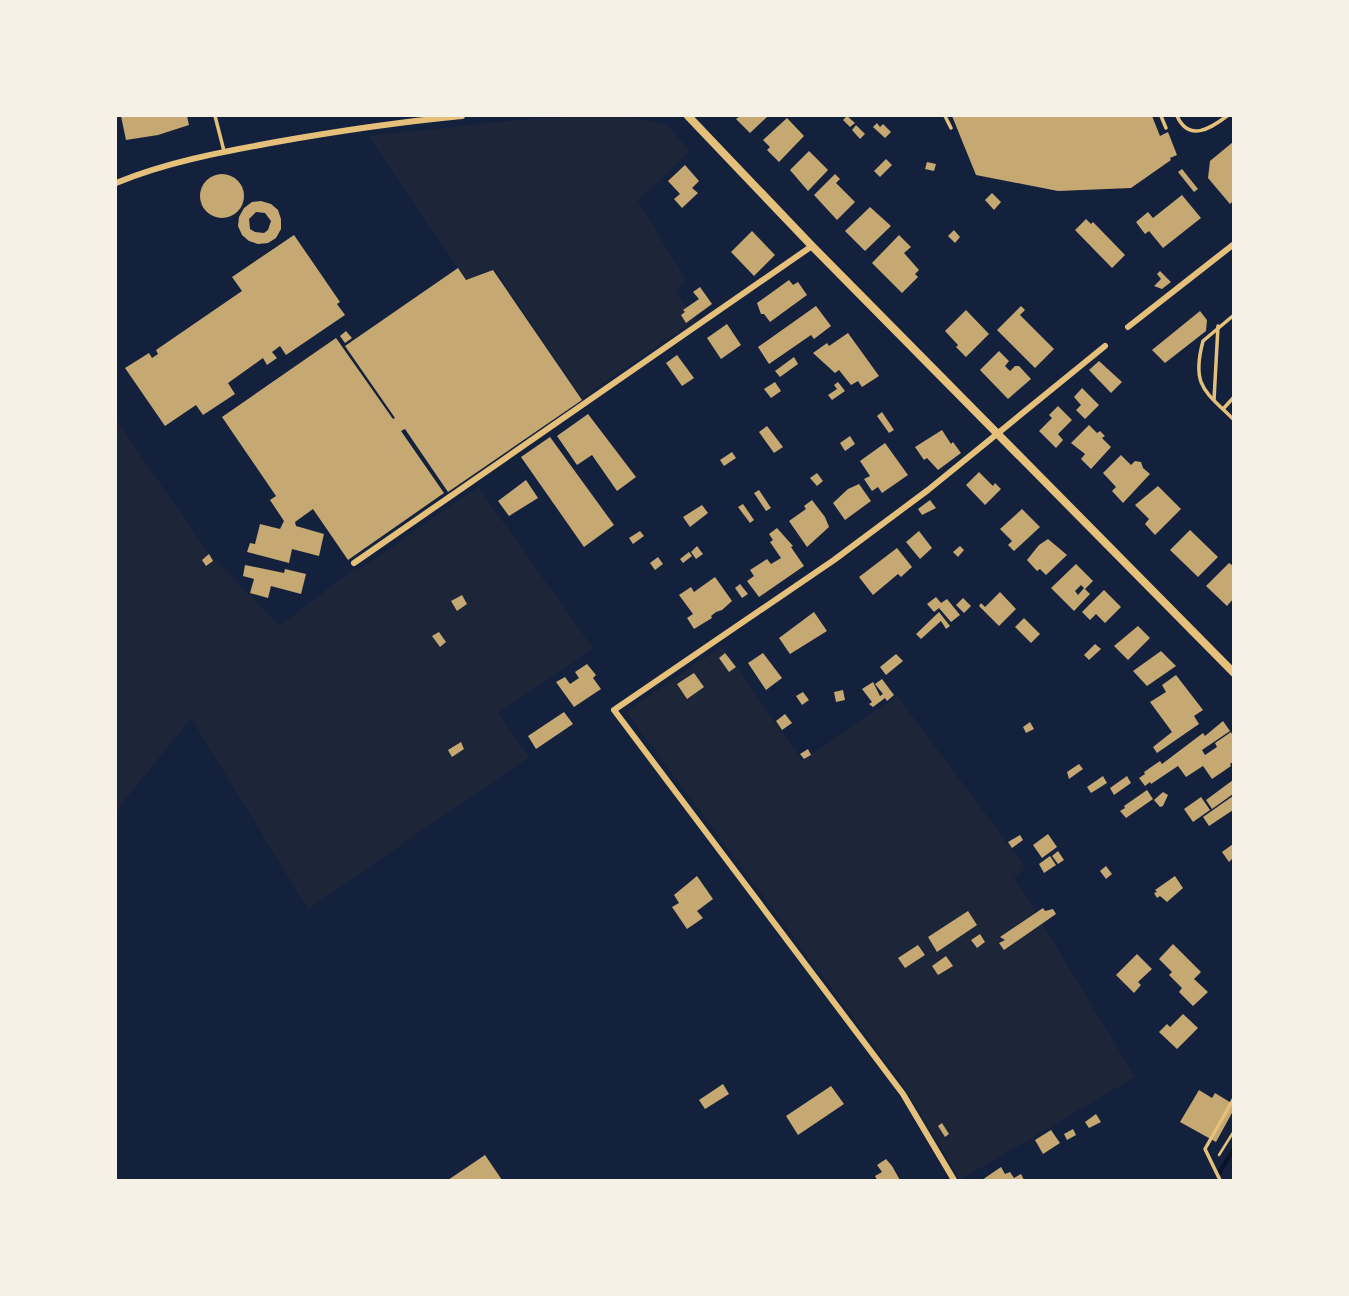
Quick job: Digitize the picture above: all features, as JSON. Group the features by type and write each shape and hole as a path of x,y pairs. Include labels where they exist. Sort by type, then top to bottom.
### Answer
{"street":[{"path":"116,183 176,162 224,152 369,126 462,116"},
{"path":"688,116 812,246 1234,673"},
{"path":"1128,327 1234,244"},
{"path":"354,563 812,246"},
{"path":"954,1181 903,1094 614,710 834,560 928,490 1105,346"}],"lane":[{"path":"215,116 224,152"},
{"path":"945,116 951,128"},
{"path":"1161,116 1166,128"},
{"path":"1177,116 1188,131 1195,133 1213,127 1227,116"},
{"path":"1234,315 1203,341 1198,379 1234,421"},
{"path":"1214,400 1218,326"},
{"path":"1223,410 1234,397"},
{"path":"1220,1181 1205,1149 1234,1098"}],"shaded area":[{"path":"625,116 667,125 690,151 638,201 686,281 675,291 695,320 582,398 495,269 466,280 369,136 539,118"},
{"path":"116,420 207,551 280,626 347,574 357,567 360,569 478,487 593,648 498,713 529,757 308,909 191,718 116,811"},
{"path":"722,646 802,761 897,696 1026,868 1014,877 1135,1077 960,1180 904,1086 627,713 629,709"}],"building":[{"path":"121,116 187,116 189,125 158,135 126,140"},
{"path":"740,116 768,116 750,133 736,119"},
{"path":"847,116 855,123 850,127 843,120"},
{"path":"952,116 1152,116 1160,136 1168,132 1177,155 1131,188 1058,191 976,175"},
{"path":"787,118 804,136 779,162 767,150 770,147 763,140"},
{"path":"877,123 880,127 883,124 891,132 885,138 873,127"},
{"path":"856,125 865,134 860,139 852,130"},
{"path":"1233,142 1233,201 1230,204 1208,178 1210,161"},
{"path":"809,151 828,170 808,191 790,170"},
{"path":"886,159 892,165 880,177 874,171"},
{"path":"927,162 936,164 934,171 925,169"},
{"path":"685,165 699,181 692,188 698,193 682,208 674,199 680,194 668,181"},
{"path":"1182,169 1198,189 1194,192 1178,172"},
{"path":"222,174 237,181 244,196 237,211 222,218 207,211 200,196 207,181"},
{"path":"835,174 840,179 836,183 855,202 837,220 814,195"},
{"path":"992,193 1001,202 994,210 985,200"},
{"path":"1182,195 1201,218 1163,248 1149,231 1145,234 1136,222 1148,212 1153,218"},
{"path":"252,202 271,204 278,210 281,229 276,238 268,243 249,241 238,226 244,208","holes":["256,212 265,213 271,221 268,230 264,233 250,229 249,219"]},
{"path":"870,207 891,226 865,251 845,231"},
{"path":"1086,219 1091,224 1093,222 1125,255 1112,268 1075,230"},
{"path":"954,230 960,237 955,243 948,236"},
{"path":"752,231 775,255 754,276 731,252"},
{"path":"294,235 340,302 337,304 345,315 286,355 280,346 272,352 277,358 267,365 263,358 228,383 235,394 203,415 196,405 165,426 125,368 149,353 152,358 158,354 156,350 242,291 232,277"},
{"path":"899,235 911,247 904,253 919,270 915,274 918,277 902,293 872,263"},
{"path":"458,268 466,280 493,270 582,400 448,492 405,429 401,431 444,493 348,560 313,509 295,522 296,526 324,534 319,556 292,549 289,563 247,552 250,543 255,544 260,524 280,529 284,521 270,500 276,496 222,417 336,338 393,419 395,418 345,346"},
{"path":"1160,271 1171,282 1162,289 1154,286 1161,279 1157,274"},
{"path":"789,280 793,285 798,282 807,295 770,322 761,314 757,303"},
{"path":"700,287 712,304 686,323 681,315 685,312 683,310 699,299 693,292"},
{"path":"816,306 831,326 814,339 811,335 769,364 758,347"},
{"path":"1021,306 1025,310 1020,315 1054,349 1035,368 997,330"},
{"path":"966,310 989,334 966,357 945,331"},
{"path":"1200,311 1207,320 1206,331 1165,363 1152,350"},
{"path":"727,324 741,345 721,359 707,338"},
{"path":"346,331 352,338 345,343 340,336"},
{"path":"848,333 879,376 862,387 858,381 851,385 839,370 835,373 813,353"},
{"path":"999,351 1009,361 1005,366 1010,371 1019,366 1031,379 1008,399 980,370"},
{"path":"677,355 694,378 682,386 666,363"},
{"path":"794,357 798,364 780,377 775,371"},
{"path":"1099,361 1122,382 1111,393 1089,370"},
{"path":"775,382 781,391 771,398 764,389"},
{"path":"838,382 845,391 832,400 828,395 837,389 834,385"},
{"path":"1082,388 1099,405 1085,419 1076,410 1081,405 1074,397"},
{"path":"1058,406 1072,420 1058,434 1063,440 1056,448 1039,431 1052,418 1049,415"},
{"path":"882,412 894,430 889,433 877,416"},
{"path":"588,414 636,477 617,491 592,455 577,465 557,436"},
{"path":"1089,425 1105,436 1102,438 1111,447 1091,469 1081,459 1085,454 1071,443"},
{"path":"767,426 783,447 774,453 759,432"},
{"path":"942,430 961,453 938,470 927,458 924,460 915,447"},
{"path":"850,436 855,444 845,451 840,443"},
{"path":"550,437 614,525 584,547 521,457"},
{"path":"885,443 908,475 882,493 878,487 872,491 864,479 870,476 860,461"},
{"path":"732,452 736,458 724,466 720,460"},
{"path":"1121,455 1131,465 1135,461 1141,462 1150,474 1123,503 1112,491 1116,487 1103,473"},
{"path":"979,472 993,486 995,483 1001,489 985,505 966,485"},
{"path":"817,473 823,481 817,486 810,478"},
{"path":"526,480 538,498 509,516 498,501"},
{"path":"859,484 871,501 845,520 833,503 848,489"},
{"path":"1158,486 1181,509 1155,535 1145,524 1149,519 1135,505"},
{"path":"759,490 771,508 766,511 754,493"},
{"path":"812,500 829,527 807,547 789,521 806,509 804,506"},
{"path":"930,500 936,508 922,515 918,509"},
{"path":"743,504 754,520 750,523 738,507"},
{"path":"702,505 708,513 690,527 683,517"},
{"path":"1022,509 1040,527 1014,551 1008,545 1012,541 1000,529"},
{"path":"777,528 793,546 791,547 804,566 759,597 747,581 754,576 750,570 767,559 771,564 781,558 770,542 773,540 769,534"},
{"path":"1190,530 1218,557 1198,577 1170,550"},
{"path":"640,531 644,536 633,544 629,538"},
{"path":"919,531 932,548 920,559 906,542"},
{"path":"1048,539 1067,555 1046,575 1040,569 1037,571 1027,560 1039,545"},
{"path":"697,546 703,554 696,559 691,552"},
{"path":"960,546 964,550 958,557 953,552"},
{"path":"897,548 912,567 901,577 898,574 873,595 859,577"},
{"path":"689,552 692,556 683,563 680,559"},
{"path":"209,554 213,561 206,566 202,560"},
{"path":"658,557 663,564 655,570 650,563"},
{"path":"1229,563 1233,564 1233,599 1227,606 1206,586"},
{"path":"1076,564 1093,581 1085,589 1090,594 1074,611 1051,588","holes":["1081,585 1084,588 1078,595 1075,591"]},
{"path":"245,565 284,573 285,569 306,574 301,594 271,586 268,598 250,593 254,579 243,576"},
{"path":"715,577 732,601 694,629 687,618 693,614 679,595 691,587 694,592"},
{"path":"740,584 748,594 742,598 735,588"},
{"path":"1104,590 1121,607 1105,623 1096,614 1090,620 1082,612"},
{"path":"1000,592 1016,609 999,626 979,606 981,603 985,607"},
{"path":"462,595 467,604 457,611 451,601"},
{"path":"936,597 941,603 947,599 960,615 951,622 939,608 934,612 927,604"},
{"path":"963,598 971,606 964,613 956,605"},
{"path":"814,612 827,631 790,654 779,638"},
{"path":"939,612 950,626 946,629 941,621 921,639 916,634"},
{"path":"1024,618 1040,634 1031,643 1015,627"},
{"path":"1138,626 1150,638 1128,660 1114,646"},
{"path":"439,632 446,642 440,647 432,636"},
{"path":"1095,644 1101,649 1089,660 1084,655"},
{"path":"1161,651 1176,666 1147,686 1133,671"},
{"path":"725,653 736,667 729,672 719,658"},
{"path":"763,653 782,678 766,690 748,663"},
{"path":"896,654 903,661 886,675 880,667"},
{"path":"587,664 596,675 593,678 601,689 574,707 556,682 565,677 570,684 579,678 575,672"},
{"path":"694,673 704,687 687,699 677,684"},
{"path":"1176,675 1203,710 1194,716 1199,724 1157,753 1153,747 1172,732 1150,702 1166,692 1162,685"},
{"path":"882,679 894,695 873,707 862,689 873,682 880,696 883,694 875,684"},
{"path":"843,690 845,700 836,702 834,692"},
{"path":"803,692 809,700 802,705 796,696"},
{"path":"564,712 573,724 536,749 528,736"},
{"path":"785,714 792,723 782,730 776,721"},
{"path":"1223,721 1230,731 1202,750 1205,755 1217,747 1215,743 1231,732 1231,766 1212,779 1203,766 1186,777 1178,766 1145,786 1139,778 1144,772 1160,761 1162,764"},
{"path":"1030,722 1034,729 1026,733 1023,727"},
{"path":"461,742 464,749 452,757 448,750"},
{"path":"808,749 811,755 804,759 800,754"},
{"path":"1079,764 1083,769 1069,779 1067,772"},
{"path":"1103,776 1107,783 1091,793 1087,787"},
{"path":"1127,776 1131,783 1114,795 1110,788"},
{"path":"1233,780 1233,794 1212,809 1206,800"},
{"path":"1147,790 1153,799 1126,818 1120,811"},
{"path":"1163,792 1168,795 1160,807 1154,800"},
{"path":"1233,796 1233,810 1209,826 1203,817"},
{"path":"1201,797 1210,810 1193,822 1184,809"},
{"path":"1048,834 1057,847 1042,858 1033,845"},
{"path":"1020,835 1023,840 1012,848 1008,842"},
{"path":"1233,844 1233,858 1229,862 1222,852"},
{"path":"1058,851 1064,860 1058,864 1052,856"},
{"path":"1050,856 1056,865 1044,873 1039,864"},
{"path":"1106,866 1112,874 1106,879 1100,871"},
{"path":"697,876 713,899 697,911 703,918 687,929 672,907 679,903 674,895"},
{"path":"1175,876 1183,888 1167,902 1160,896 1157,898 1155,890"},
{"path":"1043,908 1045,911 1053,909 1056,914 1004,950 999,943 1005,940 1000,937"},
{"path":"968,911 977,925 937,952 928,937"},
{"path":"980,934 985,942 977,948 971,940"},
{"path":"1173,944 1201,972 1194,979 1208,992 1193,1006 1179,992 1182,988 1169,975 1172,972 1159,959"},
{"path":"918,945 925,955 905,968 898,958"},
{"path":"1137,954 1152,969 1138,982 1141,985 1134,993 1116,975"},
{"path":"946,956 953,966 938,975 932,966"},
{"path":"1183,1014 1198,1028 1177,1049 1159,1032 1167,1024 1170,1027"},
{"path":"723,1084 729,1094 705,1109 699,1100"},
{"path":"831,1086 844,1104 798,1135 786,1116"},
{"path":"1199,1090 1212,1098 1215,1093 1233,1104 1233,1111 1216,1142 1180,1122"},
{"path":"1096,1114 1101,1122 1089,1128 1085,1122"},
{"path":"942,1123 949,1134 945,1137 938,1126"},
{"path":"1073,1129 1076,1135 1067,1140 1064,1134"},
{"path":"1051,1130 1060,1143 1043,1154 1035,1140"},
{"path":"485,1155 502,1180 448,1180"},
{"path":"886,1159 900,1180 877,1180 875,1176 882,1172 877,1165"},
{"path":"1001,1167 1005,1174 1010,1172 1014,1178 1021,1174 1024,1180 982,1180"}],"waterway":[{"path":"1219,1173 1234,1149"}]}
